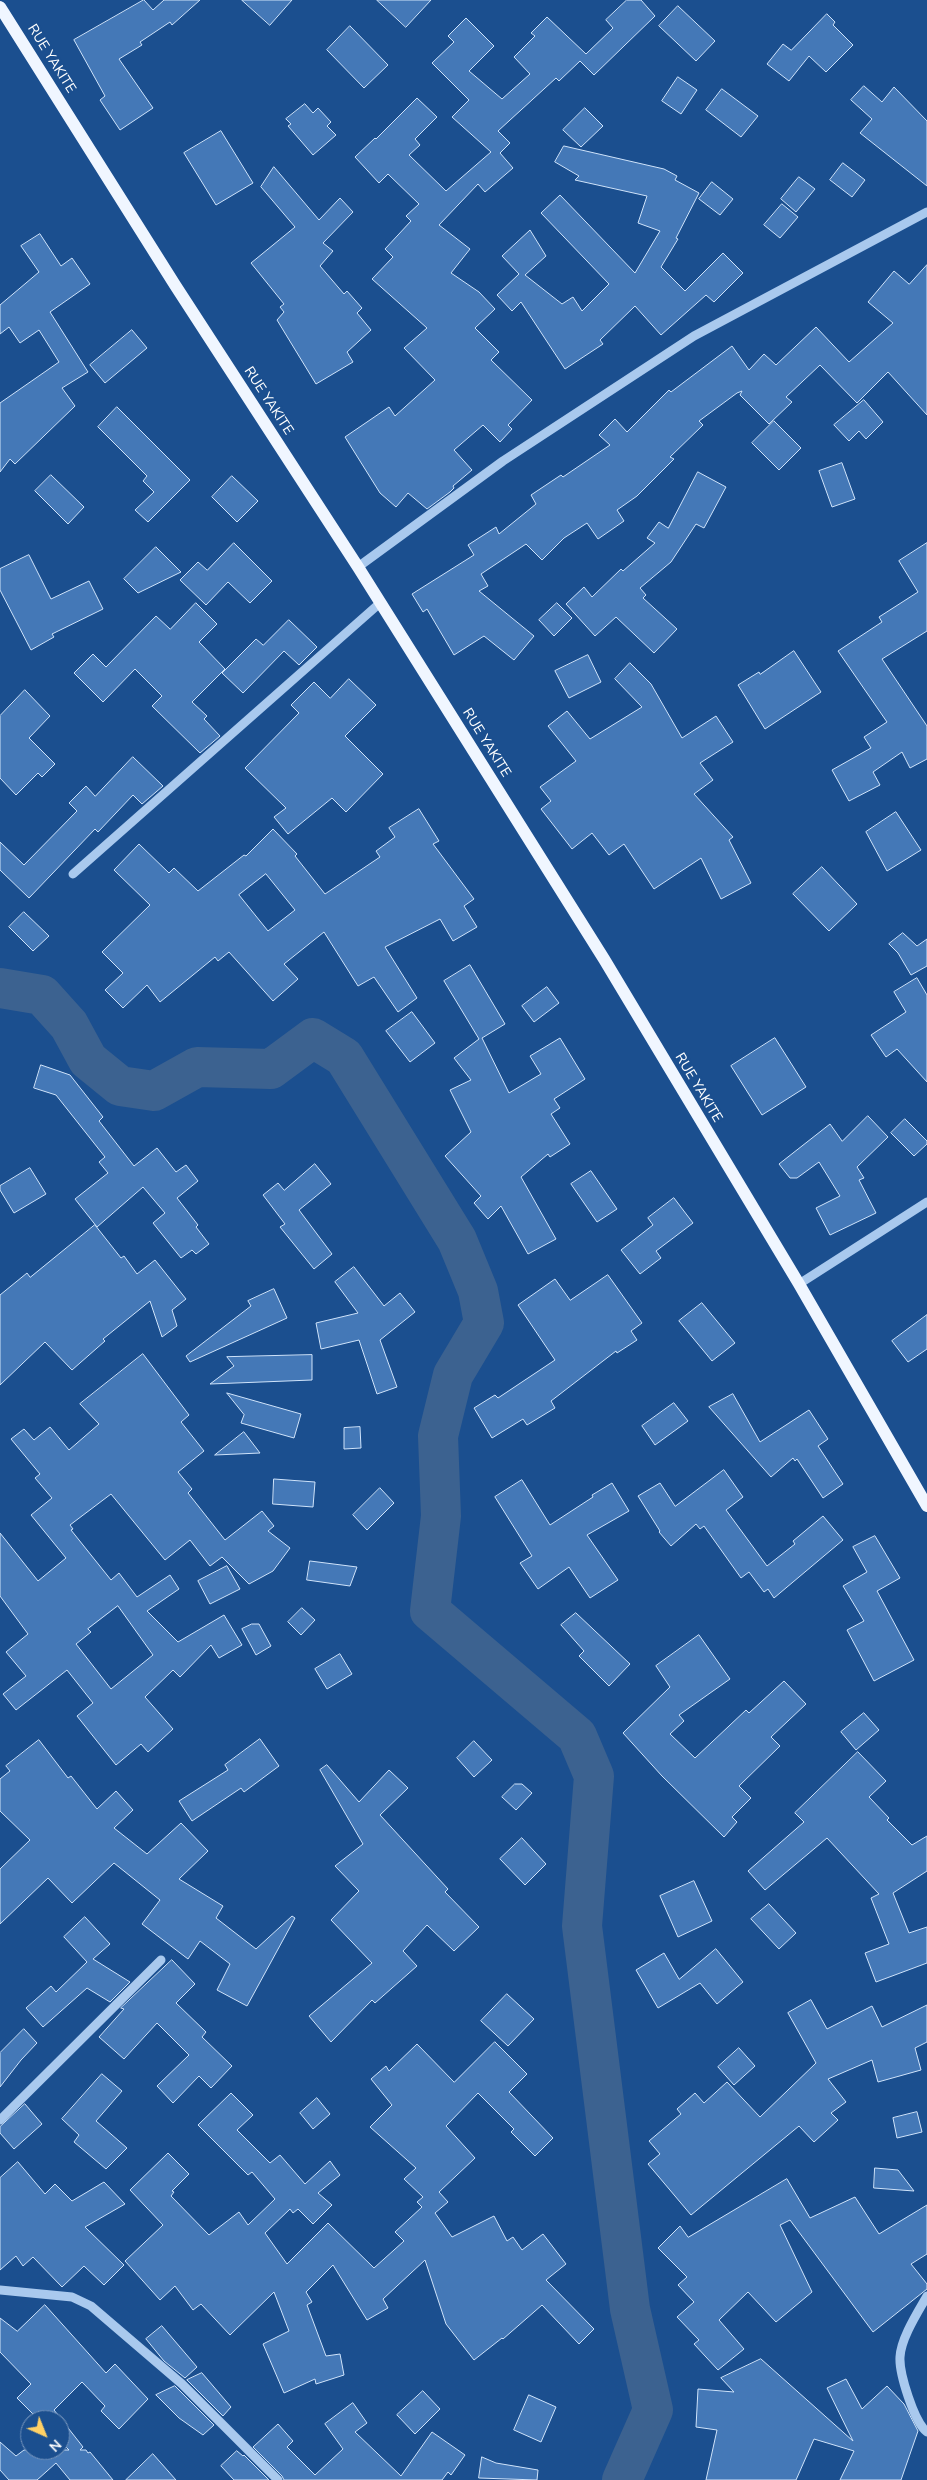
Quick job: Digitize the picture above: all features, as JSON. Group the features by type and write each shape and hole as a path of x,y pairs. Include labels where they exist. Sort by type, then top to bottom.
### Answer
{"main road":[{"name":"RUE YAKITE","path":"0,7 175,285 358,567 604,959 799,1284 927,1506"}],"street":[{"path":"358,567 503,461 694,336 927,212"},
{"path":"73,874 380,603"},
{"path":"799,1284 927,1202"},
{"path":"0,2120 161,1960"},
{"path":"0,2290 72,2297 91,2306 182,2384 278,2480"},
{"path":"927,2296 911,2325 900,2357 910,2403 920,2426 927,2432"}],"building":[{"path":"144,0 153,10 164,0 200,0 172,25 170,22 140,42 142,45 119,59 153,108 120,130 100,100 105,96 74,40"},
{"path":"242,0 292,0 270,25"},
{"path":"377,0 431,0 406,27"},
{"path":"627,0 641,0 655,16 594,75 580,61 559,81 556,78 498,131 510,143 500,153 513,168 485,192 478,184 439,225 470,249 451,273 479,292 495,309 475,328 499,352 491,360 532,400 508,425 512,429 500,442 483,425 454,450 472,470 453,486 454,488 450,492 427,509 408,493 396,507 380,493 345,437 389,407 395,416 435,380 404,348 427,328 372,279 393,257 385,249 411,221 406,216 419,204 388,174 379,183 355,157 417,98 437,117 415,139 420,145 409,155 446,191 491,152 452,117 469,100 432,63 454,42 448,36 466,18 494,46 469,71 502,99 530,74 514,57 535,36 531,33 547,17 586,54 613,28 606,20"},
{"path":"678,6 715,41 696,61 659,26"},
{"path":"827,14 835,22 833,25 853,45 826,72 809,56 789,81 767,64 783,44 791,50"},
{"path":"350,26 388,65 364,88 327,50"},
{"path":"678,77 697,90 681,114 662,101"},
{"path":"864,86 882,102 894,87 927,121 927,186 860,133 872,119 851,100"},
{"path":"722,89 758,116 741,137 706,110"},
{"path":"305,104 313,113 318,108 331,122 327,126 336,135 313,155 288,126 291,124 286,119"},
{"path":"585,108 603,126 581,147 563,130"},
{"path":"221,131 253,183 216,205 184,153"},
{"path":"564,146 664,169 677,176 675,180 699,193 676,238 678,239 661,267 685,291 723,253 743,273 714,302 706,295 661,335 635,306 600,340 603,344 565,369 521,302 512,311 497,295 519,274 502,256 530,230 546,256 525,275 562,304 573,297 582,311 609,284 541,213 560,195 635,273 660,231 638,223 647,196 575,180 579,176 555,162"},
{"path":"843,163 865,180 852,197 830,180"},
{"path":"274,167 319,220 340,198 353,212 323,243 333,251 320,266 344,294 347,291 362,308 357,313 371,330 347,352 353,362 316,384 277,320 284,312 280,307 284,304 251,263 295,227 261,187"},
{"path":"799,177 815,189 796,212 781,199"},
{"path":"712,182 733,199 720,215 699,199"},
{"path":"782,204 798,217 780,238 764,225"},
{"path":"40,234 61,266 72,258 90,284 50,312 88,372 62,388 75,406 15,464 10,459 0,472 0,403 59,362 39,330 20,343 9,327 0,334 0,305 39,272 21,246"},
{"path":"927,265 927,415 888,372 857,403 820,365 786,397 792,402 769,424 740,395 742,391 737,393 699,421 703,425 670,457 674,459 637,496 617,510 624,521 598,539 587,523 564,538 542,560 526,544 481,574 488,586 479,591 534,636 514,660 484,636 454,655 427,609 423,612 412,594 474,555 468,545 496,527 499,534 536,504 531,495 561,475 563,477 610,445 599,435 615,419 627,432 669,390 671,392 732,346 749,370 764,354 776,365 816,327 849,362 893,323 868,302 894,271 909,284"},
{"path":"132,330 147,348 105,383 90,365"},
{"path":"864,400 883,422 866,439 859,431 849,441 834,425"},
{"path":"117,407 190,480 148,522 135,510 154,492 143,481 147,476 98,427"},
{"path":"774,421 801,448 779,470 752,443"},
{"path":"842,463 855,499 832,507 819,471"},
{"path":"698,472 726,487 704,528 696,524 671,562 640,588 646,595 643,598 677,629 654,653 616,617 595,636 566,604 584,587 592,597 621,569 623,571 655,543 647,538 659,522 668,528"},
{"path":"51,475 84,507 68,524 35,491"},
{"path":"232,476 258,501 237,522 212,497"},
{"path":"234,543 272,581 250,603 228,582 206,605 180,580 198,562 207,570"},
{"path":"927,543 927,631 882,659 927,726 927,759 910,768 902,752 873,772 880,785 849,801 832,770 871,748 864,737 887,722 838,651 882,622 879,617 918,592 899,561"},
{"path":"156,547 181,572 138,593 124,579"},
{"path":"29,555 51,599 89,581 103,609 52,634 54,637 31,650 0,590 0,569"},
{"path":"196,603 217,624 199,642 225,669 192,702 207,716 204,719 220,736 200,753 152,706 162,696 135,669 103,702 74,673 93,654 106,667 156,616 170,629"},
{"path":"557,603 572,618 554,636 539,620"},
{"path":"289,620 317,647 299,665 284,651 243,693 222,673 256,639 263,645"},
{"path":"794,651 821,692 765,729 738,685 759,672 760,674"},
{"path":"588,655 601,682 569,698 555,671"},
{"path":"630,663 651,684 682,738 716,716 733,742 700,763 713,780 694,794 733,837 729,840 751,883 721,899 701,858 654,889 624,844 609,855 592,833 572,849 541,809 551,801 540,787 576,761 548,726 567,711 590,739 642,707 615,679"},
{"path":"349,679 376,705 345,736 383,774 346,812 332,798 288,834 274,817 286,808 245,768 299,713 291,705 314,682 330,698"},
{"path":"25,690 50,716 29,738 55,764 42,777 38,773 16,795 0,778 0,716"},
{"path":"133,757 163,786 142,804 133,795 98,832 95,829 29,898 0,870 0,842 24,865 77,811 69,803 86,786 95,796"},
{"path":"419,809 439,841 433,844 474,899 464,906 477,927 453,941 440,919 385,947 417,998 398,1012 374,977 358,986 324,932 284,964 298,979 273,1001 229,952 218,961 215,957 160,1002 147,985 123,1008 105,990 123,973 102,952 150,905 114,870 139,844 169,873 174,868 198,891 244,855 246,856 273,829 297,854 295,856 325,894 380,857 376,851 395,837 389,828","holes":["266,874 295,910 268,931 239,895"]},
{"path":"896,812 921,850 887,871 866,832"},
{"path":"822,867 857,904 829,931 793,894"},
{"path":"24,912 49,936 33,951 9,927"},
{"path":"903,933 917,946 927,939 927,966 911,975 898,953 889,944"},
{"path":"470,965 505,1024 482,1038 509,1093 541,1074 530,1056 560,1038 585,1079 554,1099 560,1108 551,1114 570,1144 550,1157 548,1154 521,1177 556,1239 528,1254 501,1206 488,1219 474,1203 481,1196 445,1156 471,1132 450,1090 471,1080 454,1058 479,1039 444,981"},
{"path":"917,978 927,995 927,1082 897,1049 886,1057 871,1035 906,1012 894,992"},
{"path":"547,987 559,1003 534,1022 522,1006"},
{"path":"412,1012 435,1043 410,1062 386,1031"},
{"path":"775,1038 806,1087 762,1115 731,1066"},
{"path":"41,1065 70,1075 103,1117 99,1121 134,1166 157,1148 176,1172 186,1165 198,1181 177,1198 198,1225 196,1227 209,1244 196,1254 192,1250 181,1258 153,1223 165,1213 143,1187 97,1227 75,1199 108,1173 99,1162 105,1157 56,1095 34,1088"},
{"path":"868,1116 888,1137 857,1167 864,1178 859,1180 876,1213 830,1235 816,1208 840,1196 819,1162 797,1178 790,1178 779,1164 830,1124 842,1141"},
{"path":"905,1119 927,1141 927,1144 914,1156 891,1133"},
{"path":"315,1164 331,1184 299,1210 332,1254 314,1269 280,1227 285,1224 263,1195 278,1183 284,1190"},
{"path":"30,1168 46,1194 14,1213 0,1190 0,1186"},
{"path":"591,1171 617,1209 597,1222 571,1184"},
{"path":"674,1198 693,1223 656,1251 661,1258 640,1274 621,1250 653,1225 648,1218"},
{"path":"95,1225 121,1258 124,1256 137,1274 155,1260 186,1299 172,1310 177,1326 162,1337 150,1301 103,1339 105,1341 72,1370 45,1342 0,1385 0,1295 27,1273 30,1277"},
{"path":"354,1267 384,1306 400,1293 415,1312 380,1340 397,1387 377,1394 359,1340 321,1349 316,1323 358,1313 335,1282"},
{"path":"608,1275 642,1323 631,1331 637,1340 617,1353 616,1351 551,1401 555,1408 527,1425 523,1419 492,1438 474,1408 495,1395 498,1398 555,1360 518,1305 555,1279 570,1300"},
{"path":"274,1289 287,1318 190,1362 186,1356 251,1306 248,1301"},
{"path":"702,1303 735,1343 712,1361 679,1321"},
{"path":"927,1315 927,1349 908,1362 892,1341"},
{"path":"143,1354 189,1415 181,1422 204,1451 178,1472 192,1489 188,1493 225,1540 262,1511 274,1526 268,1531 290,1548 273,1571 249,1584 222,1557 210,1566 190,1540 165,1560 111,1494 70,1525 73,1529 71,1530 111,1580 119,1573 137,1597 170,1575 179,1589 147,1611 178,1642 224,1615 242,1645 219,1658 211,1645 180,1677 173,1670 145,1697 173,1729 148,1752 141,1744 116,1765 77,1716 93,1703 67,1670 16,1710 3,1694 26,1676 6,1652 28,1634 0,1596 0,1533 38,1581 66,1558 31,1515 52,1498 35,1478 40,1474 11,1439 24,1429 34,1440 50,1427 69,1450 99,1424 80,1404","holes":["118,1606 153,1655 111,1689 76,1644 91,1632 88,1629"]},
{"path":"312,1355 312,1380 210,1384 234,1366 227,1357"},
{"path":"227,1393 301,1414 294,1438 241,1423 244,1415"},
{"path":"733,1394 760,1442 809,1410 828,1439 818,1446 843,1484 823,1498 797,1459 795,1461 793,1458 771,1477 709,1407"},
{"path":"674,1403 688,1421 655,1445 642,1426"},
{"path":"360,1427 361,1448 344,1449 344,1428"},
{"path":"244,1432 260,1453 215,1455"},
{"path":"724,1470 743,1497 726,1510 767,1566 795,1544 793,1541 823,1516 843,1540 774,1598 768,1589 764,1592 749,1572 741,1578 704,1526 700,1529 696,1524 671,1546 659,1532 638,1496 660,1483 675,1506"},
{"path":"274,1479 315,1482 313,1507 273,1504"},
{"path":"522,1480 550,1525 612,1483 629,1511 587,1535 618,1580 590,1598 569,1567 538,1589 520,1563 532,1556 495,1497"},
{"path":"380,1488 394,1503 367,1530 353,1515"},
{"path":"875,1536 900,1578 877,1591 914,1660 874,1681 847,1630 864,1621 843,1586 867,1572 853,1547"},
{"path":"310,1561 357,1567 350,1586 307,1580"},
{"path":"227,1566 240,1589 210,1604 198,1581"},
{"path":"302,1608 315,1620 301,1635 288,1622"},
{"path":"576,1613 630,1664 609,1686 579,1656 584,1651 561,1625"},
{"path":"252,1624 259,1624 271,1646 256,1655 242,1629"},
{"path":"699,1635 730,1679 679,1715 684,1721 670,1734 695,1758 746,1710 749,1713 784,1681 806,1704 771,1737 780,1746 739,1786 751,1798 732,1817 737,1822 724,1837 662,1776 623,1733 670,1687 656,1666"},
{"path":"340,1654 352,1674 327,1689 315,1669"},
{"path":"864,1713 879,1730 856,1750 841,1732"},
{"path":"260,1739 279,1766 244,1792 241,1788 192,1821 179,1801 228,1770 225,1765"},
{"path":"39,1740 68,1778 71,1776 97,1809 116,1791 133,1810 114,1828 147,1854 181,1823 208,1851 179,1879 223,1906 216,1918 256,1949 292,1916 295,1918 247,2006 217,1990 230,1964 200,1941 188,1959 142,1924 160,1900 114,1863 72,1903 48,1878 0,1924 0,1869 30,1840 0,1811 0,1779 10,1771 6,1766"},
{"path":"474,1741 492,1760 474,1777 457,1758"},
{"path":"858,1752 886,1781 869,1797 889,1818 887,1820 912,1845 927,1836 927,1871 893,1893 909,1933 927,1927 927,1963 876,1982 865,1953 889,1944 871,1898 879,1894 827,1838 765,1890 748,1871 804,1822 795,1813"},
{"path":"327,1765 359,1802 389,1770 408,1788 380,1815 448,1889 445,1892 479,1927 454,1951 427,1925 403,1951 417,1966 375,2003 372,2000 331,2042 309,2016 372,1963 331,1920 359,1891 335,1866 363,1844 320,1770"},
{"path":"515,1784 522,1784 532,1793 516,1810 502,1797"},
{"path":"522,1838 546,1864 525,1885 500,1859"},
{"path":"694,1881 712,1921 678,1937 660,1896"},
{"path":"769,1904 796,1933 779,1949 751,1919"},
{"path":"85,1917 110,1944 93,1959 130,1982 110,2002 87,1988 43,2027 26,2008 51,1986 56,1992 87,1962 64,1937"},
{"path":"716,1949 743,1982 717,2004 700,1983 658,2008 636,1970 664,1953 679,1979"},
{"path":"172,1960 195,1984 176,2003 206,2032 202,2037 232,2066 211,2088 199,2076 173,2103 157,2086 189,2055 157,2023 124,2059 99,2037 124,2009 121,2008"},
{"path":"507,1994 534,2019 508,2046 481,2021"},
{"path":"811,2000 827,2029 872,2006 882,2027 927,2005 927,2042 915,2048 921,2070 878,2082 872,2060 828,2079 846,2102 831,2113 838,2120 814,2142 799,2126 691,2215 648,2164 660,2154 649,2141 681,2114 677,2109 695,2093 704,2103 727,2082 760,2117 816,2063 788,2013"},
{"path":"24,2029 37,2043 0,2087 0,2053"},
{"path":"495,2042 527,2074 509,2092 553,2138 535,2156 511,2132 514,2129 478,2093 446,2126 475,2158 439,2192 448,2202 435,2213 452,2237 494,2216 507,2241 513,2237 522,2250 543,2234 566,2264 546,2280 594,2329 579,2344 542,2305 503,2339 474,2360 446,2324 425,2260 383,2299 388,2308 367,2320 333,2265 306,2292 312,2302 307,2305 326,2356 340,2354 344,2375 316,2384 315,2379 284,2393 263,2344 289,2331 274,2292 230,2335 201,2304 193,2310 175,2286 160,2300 125,2261 163,2225 130,2190 168,2153 189,2174 172,2191 174,2192 171,2196 209,2235 239,2212 248,2225 275,2199 252,2172 248,2175 198,2125 231,2093 253,2115 237,2130 270,2163 280,2155 305,2184 330,2161 340,2175 318,2193 332,2205 313,2224 298,2209 293,2213 290,2209 265,2233 287,2264 328,2223 374,2268 404,2241 395,2232 422,2207 417,2202 423,2197 404,2179 416,2168 370,2127 392,2105 371,2079 386,2066 389,2071 417,2044 454,2082"},
{"path":"739,2048 755,2066 734,2085 718,2067"},
{"path":"102,2074 122,2091 96,2121 127,2148 106,2169 74,2142 79,2135 62,2119"},
{"path":"317,2098 330,2114 313,2129 300,2113"},
{"path":"25,2104 42,2124 14,2149 0,2133 0,2127"},
{"path":"917,2112 922,2132 897,2138 893,2118"},
{"path":"18,2162 45,2194 55,2184 72,2201 104,2182 125,2204 85,2227 124,2265 104,2285 84,2266 62,2287 33,2257 23,2266 16,2256 0,2270 0,2178"},
{"path":"875,2168 898,2170 914,2191 874,2188"},
{"path":"787,2179 810,2218 855,2197 879,2234 927,2205 927,2254 911,2264 927,2284 927,2289 873,2332 790,2220 780,2225 812,2292 776,2322 748,2292 719,2320 744,2349 718,2370 694,2344 699,2340 677,2317 694,2302 678,2285 687,2277 658,2248 680,2226 688,2237"},
{"path":"45,2305 106,2373 115,2364 148,2399 119,2429 101,2411 105,2406 82,2382 54,2410 29,2410 17,2398 31,2384 0,2352 0,2318 17,2331"},
{"path":"162,2326 197,2367 185,2378 164,2361 146,2339"},
{"path":"761,2359 853,2441 827,2388 846,2379 862,2409 887,2386 904,2404 918,2431 901,2480 840,2480 854,2451 814,2439 796,2480 706,2480 717,2430 696,2427 698,2389 734,2392 721,2378"},
{"path":"202,2373 231,2407 223,2416 187,2380"},
{"path":"175,2386 214,2425 203,2435 179,2418 156,2395"},
{"path":"423,2391 440,2409 415,2434 397,2415"},
{"path":"529,2395 556,2407 541,2442 514,2430"},
{"path":"353,2403 367,2423 355,2432 401,2476 432,2432 465,2455 451,2475 448,2472 442,2480 284,2480 253,2447 278,2424 293,2441 287,2447 315,2475 343,2449 325,2424"},
{"path":"70,2430 83,2447 80,2450 90,2452 113,2480 70,2480 56,2463 37,2480 9,2480 0,2470 0,2442 16,2456 20,2453 20,2460 70,2460"},
{"path":"237,2451 244,2455 269,2480 234,2480 221,2466"},
{"path":"153,2454 176,2480 126,2480"},
{"path":"482,2457 496,2463 538,2470 537,2480 479,2478"}],"waterway":[{"path":"0,988 42,995 69,1025 88,1060 120,1086 154,1091 197,1067 271,1069 313,1038 344,1057 457,1240 478,1291 484,1323 453,1375 438,1436 441,1516 430,1611 577,1736 594,1776 582,1926 630,2309 653,2410 622,2480"}]}
